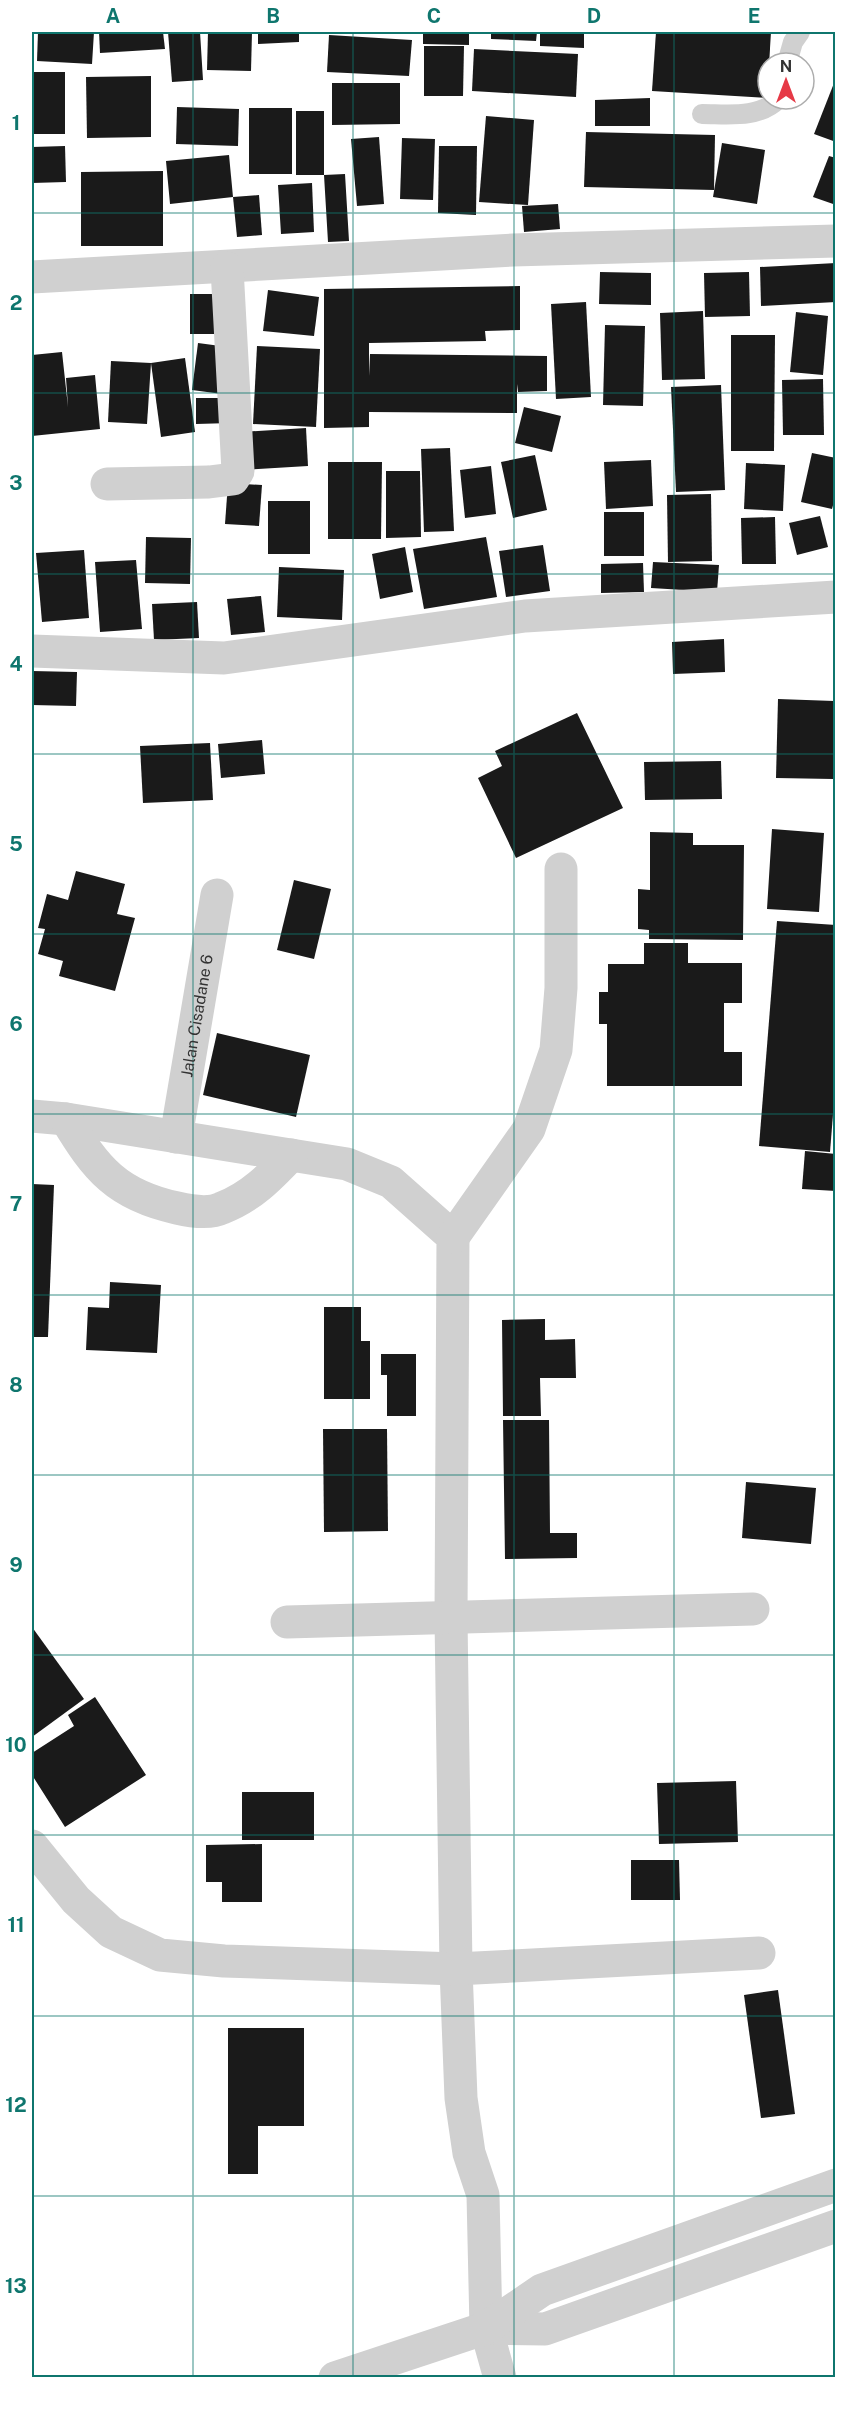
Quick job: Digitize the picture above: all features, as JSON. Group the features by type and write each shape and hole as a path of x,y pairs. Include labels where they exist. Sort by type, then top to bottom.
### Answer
{"street":[{"path":"32,277 226,268 513,250 836,241"},
{"path":"107,484 209,482 233,479 238,471 226,268"},
{"path":"32,651 224,658 525,616 836,597"},
{"path":"500,2378 486,2328 483,2195 469,2153 461,2098 456,1969 452,1617 453,1237 529,1129 555,1050 561,988 561,869"},
{"name":"Jalan Cisadane 6","path":"176,1137 217,895"},
{"path":"32,1116 66,1119 347,1164 391,1182 453,1237"},
{"path":"66,1119 87,1154 107,1175 128,1192 161,1204 190,1211 220,1210 257,1190 291,1155"},
{"path":"287,1622 753,1610"},
{"path":"32,1846 76,1900 111,1932 160,1955 224,1961 456,1969 759,1953"},
{"path":"335,2378 486,2328 542,2290 836,2186"},
{"path":"486,2328 544,2329 836,2226"}],"lane":[{"path":"791,51 793,42 800,32"},
{"path":"702,114 757,111"}],"building":[{"path":"38,32 94,32 92,64 37,61"},
{"path":"99,32 163,32 165,49 100,53"},
{"path":"168,32 200,32 203,80 172,82"},
{"path":"208,32 252,32 251,71 207,70"},
{"path":"258,32 299,32 299,42 258,44"},
{"path":"423,32 469,32 469,45 423,44"},
{"path":"491,32 537,32 536,41 491,39"},
{"path":"540,32 584,32 584,48 540,46"},
{"path":"656,32 771,32 770,51 756,51 756,97 652,91"},
{"path":"329,35 412,40 409,76 327,72"},
{"path":"424,46 464,46 463,96 424,96"},
{"path":"474,49 578,54 576,97 472,91"},
{"path":"33,72 65,72 65,134 33,134"},
{"path":"151,76 151,137 87,138 86,77"},
{"path":"836,78 836,142 814,134"},
{"path":"332,83 400,83 400,124 332,125"},
{"path":"650,98 650,126 595,126 595,100"},
{"path":"177,107 239,109 238,146 176,144"},
{"path":"249,108 292,108 292,174 249,174"},
{"path":"296,111 324,111 324,175 296,175"},
{"path":"486,116 534,120 528,205 479,202"},
{"path":"586,132 715,135 714,190 584,187"},
{"path":"379,137 384,204 357,206 351,139"},
{"path":"402,138 435,139 433,200 400,199"},
{"path":"722,143 765,150 757,204 713,197"},
{"path":"65,146 66,182 32,183 32,147"},
{"path":"439,146 477,146 476,215 438,213"},
{"path":"229,155 233,197 170,204 166,161"},
{"path":"829,156 836,158 836,205 813,197"},
{"path":"163,171 163,246 81,246 81,172"},
{"path":"345,174 349,241 328,242 324,175"},
{"path":"312,183 314,232 281,234 278,185"},
{"path":"259,195 262,235 237,237 233,197"},
{"path":"558,204 560,229 524,232 522,206"},
{"path":"836,263 836,302 761,306 760,267"},
{"path":"600,272 651,273 651,305 599,304"},
{"path":"749,272 750,316 705,317 704,273"},
{"path":"520,286 520,330 485,331 486,341 369,343 369,376 370,354 547,356 547,391 518,392 517,384 517,413 369,412 369,427 324,428 324,289"},
{"path":"268,290 319,297 314,336 263,331"},
{"path":"190,294 225,294 225,334 190,334"},
{"path":"586,302 591,397 556,399 551,304"},
{"path":"703,311 705,379 662,380 660,313"},
{"path":"796,312 828,316 823,375 790,372"},
{"path":"605,325 645,326 643,406 603,405"},
{"path":"731,335 775,335 774,451 731,451"},
{"path":"198,343 228,347 222,394 192,390"},
{"path":"257,346 320,349 316,427 253,424"},
{"path":"62,352 68,407 66,378 95,375 100,429 32,436 32,355"},
{"path":"185,358 195,432 161,437 151,363"},
{"path":"111,361 151,363 147,424 108,422"},
{"path":"823,379 824,435 783,435 782,380"},
{"path":"721,385 725,490 676,492 671,387"},
{"path":"196,398 231,398 231,423 196,424"},
{"path":"524,407 561,416 552,452 515,443"},
{"path":"306,428 308,466 243,470 241,432"},
{"path":"450,448 454,531 424,532 421,449"},
{"path":"812,453 836,458 836,494 832,509 801,502"},
{"path":"535,455 547,510 513,518 501,462"},
{"path":"651,460 653,506 606,509 604,462"},
{"path":"328,462 382,462 381,539 328,539"},
{"path":"746,463 785,465 783,511 744,509"},
{"path":"491,466 496,514 465,518 460,470"},
{"path":"386,471 420,471 421,537 386,538"},
{"path":"228,483 262,485 259,526 225,524"},
{"path":"711,494 712,561 668,562 667,495"},
{"path":"268,501 310,501 310,554 268,554"},
{"path":"604,512 644,512 644,556 604,556"},
{"path":"820,516 828,547 797,555 789,523"},
{"path":"775,517 776,564 742,564 741,518"},
{"path":"146,537 191,538 190,584 145,583"},
{"path":"486,537 497,597 424,609 413,549"},
{"path":"543,545 550,591 506,597 499,551"},
{"path":"405,547 413,592 380,599 372,554"},
{"path":"84,550 89,618 42,622 36,553"},
{"path":"136,560 142,629 100,632 95,562"},
{"path":"653,562 719,565 717,592 651,588"},
{"path":"643,563 644,592 601,593 601,564"},
{"path":"279,567 344,570 342,620 277,617"},
{"path":"261,596 265,632 231,635 227,599"},
{"path":"197,602 199,638 154,640 152,604"},
{"path":"724,639 725,672 673,674 672,642"},
{"path":"32,671 77,672 76,706 32,705"},
{"path":"778,699 834,701 833,779 776,778"},
{"path":"577,713 623,808 516,858 478,778 502,766 495,751"},
{"path":"262,740 265,774 221,778 218,744"},
{"path":"210,743 213,800 143,803 140,746"},
{"path":"721,761 722,799 645,800 644,762"},
{"path":"772,829 824,833 819,912 767,909"},
{"path":"650,832 693,833 693,845 744,845 743,940 649,939 649,930 638,929 638,889 650,890"},
{"path":"76,871 125,884 117,914 135,918 115,991 59,976 63,961 38,954 45,929 38,928 47,894 68,900"},
{"path":"294,880 331,889 314,959 277,950"},
{"path":"777,921 836,925 836,1077 830,1152 759,1146"},
{"path":"644,943 688,943 688,963 742,963 742,1003 724,1003 724,1052 742,1052 742,1086 607,1086 607,1024 599,1024 599,992 608,992 608,964 644,964"},
{"path":"217,1033 310,1055 296,1117 203,1095"},
{"path":"805,1151 836,1154 836,1191 802,1189"},
{"path":"32,1184 54,1185 48,1337 32,1337"},
{"path":"110,1282 161,1285 157,1353 86,1350 88,1307 109,1308"},
{"path":"324,1307 361,1307 361,1341 370,1341 370,1399 324,1399"},
{"path":"545,1319 545,1340 575,1339 576,1378 540,1378 541,1416 503,1416 502,1320"},
{"path":"381,1354 416,1354 416,1416 387,1416 387,1375 381,1375"},
{"path":"503,1420 549,1420 550,1533 577,1533 577,1558 505,1559"},
{"path":"323,1429 387,1429 388,1531 324,1532"},
{"path":"746,1482 816,1488 811,1544 742,1538"},
{"path":"32,1627 84,1699 32,1737"},
{"path":"95,1697 146,1775 65,1827 32,1775 32,1753 74,1726 68,1715"},
{"path":"736,1781 738,1842 659,1844 657,1783"},
{"path":"242,1792 314,1792 314,1840 242,1840"},
{"path":"262,1844 262,1902 222,1902 222,1882 206,1882 206,1845"},
{"path":"631,1860 679,1860 680,1900 631,1900"},
{"path":"778,1990 795,2114 761,2118 744,1995"},
{"path":"228,2028 304,2028 304,2126 258,2126 258,2174 228,2174"}]}
